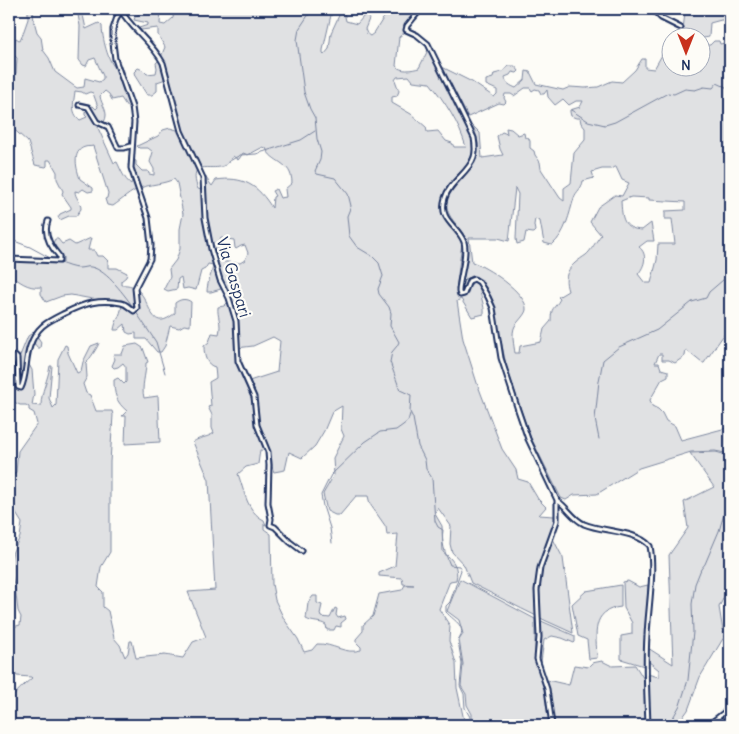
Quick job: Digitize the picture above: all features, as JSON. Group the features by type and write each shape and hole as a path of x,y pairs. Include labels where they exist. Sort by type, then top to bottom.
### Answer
{"street":[{"path":"421,9 407,26 406,30 417,35 428,44 474,138 474,158 448,191 444,200 445,216 460,236 464,245 459,292 464,294 469,281 474,279 482,286 488,297 493,308 501,358 518,410 528,439 558,500 573,516 586,524 636,538 650,546 646,676 648,725"},
{"path":"652,9 661,18 681,28"},
{"path":"9,375 15,356 17,358 16,381 18,387 21,388 31,343 40,327 50,320 91,302 124,303 134,311 137,308 135,288 150,258 152,245 148,218 131,168 134,122 132,107 115,59 113,29 121,10"},
{"name":"Via Gaspari","path":"121,10 127,20 158,53 163,63 181,131 203,178 205,218 211,249 220,280 229,298 236,321 238,361 254,397 257,425 268,452 270,525 275,527 302,551"},
{"path":"79,105 88,107 97,122 108,127 118,148 131,146"},
{"path":"9,259 57,261 59,256 46,234 48,221"},
{"path":"552,725 547,689 537,660 537,590 540,568 557,522 558,500"},
{"path":"708,725 730,708"}],"shaded area":[{"path":"28,9 50,9 36,10 33,13 43,50 55,72 77,88 84,87 85,78 99,82 103,79 103,76 95,58 89,60 86,66 79,60 80,26 77,9 83,15 86,29 99,23 102,26 108,56 117,69 122,69 126,89 133,105 127,107 121,98 112,100 105,91 100,96 106,112 106,118 104,122 100,122 98,128 114,163 117,162 131,184 132,179 128,165 131,159 136,161 136,165 142,171 148,171 149,174 154,175 154,169 150,162 153,152 148,148 139,148 137,146 158,136 163,130 170,128 177,130 181,128 166,79 157,82 157,91 152,95 147,95 135,76 134,72 138,68 147,74 156,73 156,63 160,59 165,47 158,35 158,28 141,30 139,28 148,25 148,23 134,20 143,11 148,12 150,9 161,9 160,24 165,25 173,18 174,9 338,9 331,15 323,50 324,55 329,49 331,33 341,11 344,12 346,21 357,24 370,9 373,9 365,29 370,36 374,33 389,9 417,9 404,26 405,32 399,37 396,66 404,70 419,68 428,50 470,132 473,146 471,157 466,166 446,190 442,201 444,218 462,243 456,290 459,294 466,293 471,282 474,281 480,288 484,307 484,314 472,317 461,299 457,301 463,339 477,383 502,449 516,470 518,479 528,482 538,499 546,507 539,515 554,516 557,519 559,517 552,537 563,558 573,633 471,583 464,565 452,552 450,544 451,526 438,508 435,514 442,526 443,552 450,558 457,572 456,580 450,581 439,609 450,626 449,641 456,663 457,688 465,725 9,725 13,698 32,678 17,676 14,672 9,672 9,628 20,625 21,617 18,611 15,587 10,571 10,562 20,537 22,523 10,504 9,481 16,472 18,451 37,424 34,413 26,405 20,405 12,401 11,410 9,411 9,384 14,383 18,377 17,363 28,336 31,334 37,336 41,342 40,348 38,348 33,342 30,342 27,361 32,370 34,394 32,405 41,406 42,395 50,366 52,366 49,398 53,408 56,405 58,359 65,345 77,373 81,371 91,346 99,343 86,363 87,377 83,384 86,393 90,395 96,411 112,411 113,415 110,462 110,552 101,567 98,587 103,592 103,607 108,611 114,638 120,645 125,657 128,653 130,641 132,641 136,658 165,655 183,658 193,642 206,637 188,592 215,590 209,480 193,442 214,433 212,415 208,407 211,406 209,382 216,378 215,367 209,364 206,359 204,346 209,342 212,333 219,334 218,307 224,306 230,300 224,288 207,292 213,265 208,264 201,271 196,290 183,289 181,277 178,279 177,289 168,291 164,289 170,277 169,269 176,260 180,249 180,229 183,214 177,183 174,179 140,188 113,206 107,205 105,199 108,193 93,146 85,147 78,152 76,161 80,179 93,188 93,191 88,192 83,189 79,192 75,191 81,209 76,216 69,216 60,220 58,217 60,214 71,209 71,207 62,194 63,191 57,179 57,172 50,160 47,160 46,167 35,165 28,142 9,125 9,81 16,73 17,58 13,57 15,39 21,39 28,19","holes":["409,76 413,81 430,83 451,113 466,147 454,147 438,131 427,132 426,127 411,114 392,103 392,97 397,96 399,91 395,80 397,77","75,91 85,94 90,92 93,93 98,107 96,109 93,106 91,107 91,112 87,110 85,112 87,117 80,120 75,114","263,147 266,148 272,157 289,170 292,183 285,189 286,197 280,198 276,189 272,191 275,196 273,197 272,208 261,193 242,181 234,179 216,180 212,186 206,178 204,179 202,190 198,189 195,175 199,168 223,166 233,156 238,160 243,153 248,155","221,238 234,240 236,249 245,245 248,253 245,260 240,263 214,261","273,337 280,341 277,372 246,382 236,356 237,348 253,346","342,406 341,429 344,436 333,458 334,475 323,494 327,511 340,515 356,496 368,496 370,504 386,527 387,535 398,534 395,566 379,573 379,576 402,578 403,584 414,585 405,585 402,590 379,594 373,616 363,625 363,631 356,639 361,650 355,651 317,644 312,650 304,652 275,600 272,584 271,534 264,529 264,524 266,525 264,520 250,506 238,474 246,467 258,464 260,450 270,453 274,472 285,470 289,452 302,458 315,446 332,412"]},
{"path":"702,9 730,9 730,20 710,23 710,28 683,28 685,13 694,14"},
{"path":"714,41 719,41 720,44 730,42 730,334 726,333 723,336 704,363 686,350 685,356 675,363 669,360 662,360 662,354 659,354 655,363 659,363 661,369 668,371 668,376 662,379 650,400 652,406 662,413 666,421 675,426 681,440 730,427 730,454 715,451 691,452 639,468 597,494 574,495 566,500 561,498 529,434 506,365 493,301 486,287 477,277 472,276 467,279 463,277 467,246 461,230 447,210 447,203 450,191 475,162 477,157 478,144 473,126 480,133 482,158 503,155 497,136 502,132 507,134 506,128 511,129 518,135 524,133 525,138 528,137 530,141 530,148 534,151 540,162 541,169 564,201 564,188 571,183 574,153 585,140 585,128 580,118 571,116 570,110 580,107 583,101 576,101 569,105 563,99 555,105 548,97 547,90 544,94 541,94 539,90 535,89 532,91 530,88 525,88 514,96 505,94 506,102 504,104 499,103 468,117 442,67 472,82 494,97 497,94 497,90 486,85 486,80 493,78 494,74 502,72 509,66 515,66 519,71 517,73 512,72 505,77 507,83 516,88 525,80 526,71 530,72 536,84 563,90 570,87 598,87 612,81 622,82 635,70 642,59 645,59 645,68 654,69 662,55 662,78 712,78 712,43","holes":["616,167 622,180 629,183 622,196 615,195 598,207 590,222 601,235 588,253 569,270 566,279 568,291 558,297 560,299 552,310 551,321 544,329 541,342 520,346 519,353 515,353 513,332 526,310 525,303 505,281 472,262 469,238 498,238 509,241 515,188 518,194 517,244 524,242 526,232 533,233 535,231 535,219 540,221 544,243 552,245 564,229 575,196 583,181 594,178 592,172","631,197 649,198 649,200 685,202 685,210 665,211 665,219 672,219 675,244 658,244 657,260 651,283 645,283 638,274 644,260 644,253 639,247 647,241 654,241 651,223 642,230 627,225 624,221 621,201"]},
{"path":"91,238 88,250 94,250 97,256 103,256 108,261 108,268 117,268 127,273 126,277 121,281 121,285 132,286 139,291 153,315 158,319 165,319 175,313 175,303 185,300 191,302 190,326 184,325 179,328 170,326 165,346 161,352 157,352 146,339 136,339 136,333 130,334 126,332 125,324 118,330 114,330 122,305 121,301 103,301 71,295 46,302 41,294 41,287 28,286 9,274 9,260 63,263 63,257 53,243 55,239 58,239 62,244 69,241 75,245"},
{"path":"137,344 143,348 148,362 146,363 143,385 144,398 158,396 160,442 125,444 126,416 122,416 127,411 116,397 114,380 118,378 124,384 126,382 126,367 123,363 114,368 112,366 115,359 113,355 122,354 125,346"},
{"path":"716,452 730,456 730,585 719,607 724,637 700,677 688,710 677,725 649,725 647,674 659,677 659,670 648,661 648,648 673,664 669,555 688,528 684,502 714,487 690,453"},
{"path":"460,579 535,619 535,657 546,688 551,725 472,725 472,714 467,705 466,694 461,686 463,664 459,640 463,634 459,620 447,611"},
{"path":"628,581 639,587 648,585 644,666 621,659 621,636 632,634 632,623 624,608 623,582"},
{"path":"621,585 621,607 611,609 600,618 596,632 597,658 589,659 587,640 578,636 572,604 586,591"},
{"path":"313,596 317,596 317,603 322,605 321,617 330,618 335,608 337,609 336,615 338,618 345,616 346,619 341,623 341,627 336,626 334,630 327,630 326,625 306,619 308,603"},
{"path":"539,620 575,636 575,642 552,636 544,640 541,662 538,660 541,640"},
{"path":"602,661 612,666 635,665 645,681 646,725 555,725 547,680 569,685 574,665 588,667 592,663"},
{"path":"727,713 730,725 712,725"}],"waterway":[{"path":"310,9 309,14 299,29 297,40 304,92 315,118 317,139 321,152 315,171 317,174 335,178 348,194 351,206 347,216 349,236 357,247 372,256 379,263 383,276 378,289 379,294 389,307 391,313 390,326 399,342 392,352 390,362 400,390 411,395 410,412 413,418 418,446 425,460 426,469 432,478 435,521 438,527 443,530 443,543 450,565 459,566 461,570 450,602 446,606 446,612 459,625 462,632 458,641 462,664 460,686 464,694 465,708 470,717 470,725"},
{"path":"571,110 588,121 605,125 615,122 668,93 674,94 685,89 713,88 717,83 730,89"},
{"path":"228,162 240,155 256,154 301,140 315,131"},
{"path":"9,239 30,247 52,259"},
{"path":"60,263 74,268 90,267 97,269 115,284 134,308"},
{"path":"599,439 595,419 603,360 619,347 657,330 692,302 706,298 709,292 730,274"},
{"path":"136,312 156,342 165,373"},
{"path":"332,543 321,495 331,475 365,442 380,432 396,430 408,421 410,414"},
{"path":"669,725 680,705 688,680 693,632 692,604 695,584 719,531 730,500"}]}
